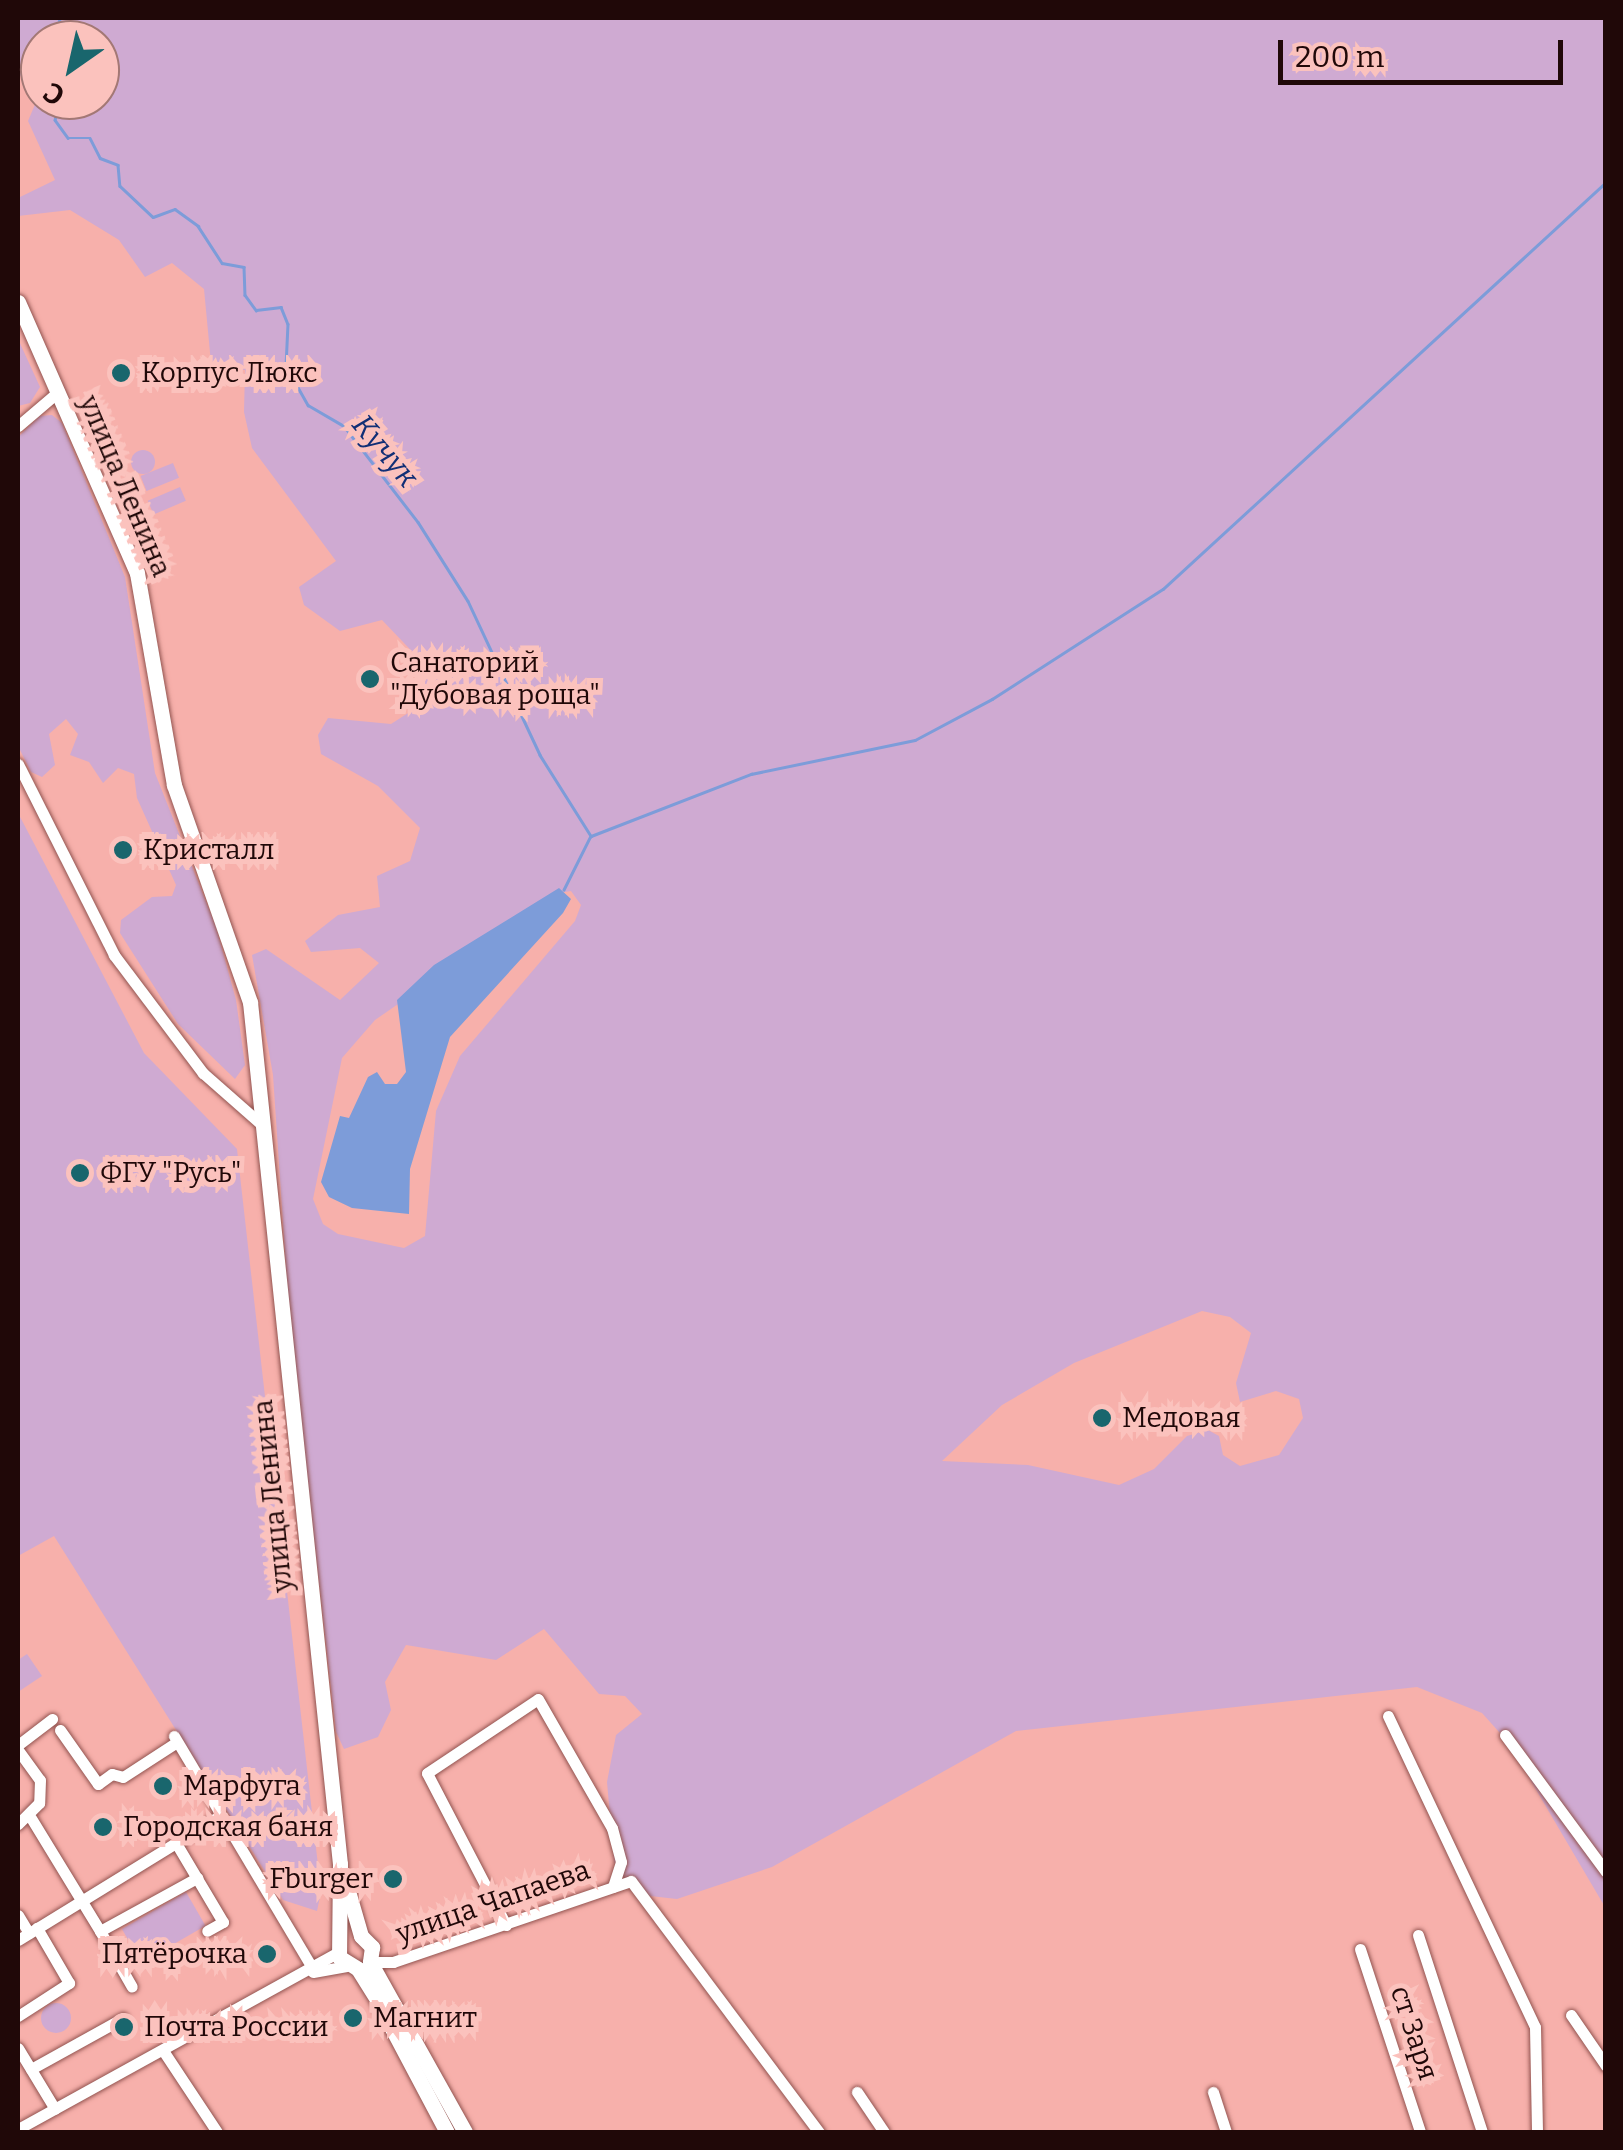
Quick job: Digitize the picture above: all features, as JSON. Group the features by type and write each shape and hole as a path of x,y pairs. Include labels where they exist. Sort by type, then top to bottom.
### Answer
{"main road":[{"name":"улица Ленина","path":"18,302 146,601 164,742 184,814 250,1002 351,1959 447,2132"},
{"name":"улица Ленина","path":"340,1864 362,1936 372,1947 351,1959"},
{"path":"351,1959 362,1936"},
{"name":"улица Ленина","path":"351,1959 464,2132"}],"street":[{"path":"18,426 58,392"},
{"path":"18,764 114,955 204,1073 260,1123"},
{"path":"506,1925 427,1773 538,1699 612,1828 621,1862 613,1887"},
{"path":"1388,1716 1423,1780 1432,1821 1535,2027 1537,2132"},
{"path":"18,2129 311,1971 175,1739 123,1778 112,1774 98,1784 56,1724 18,1747 40,1780 31,1818 132,1987"},
{"path":"1505,1734 1606,1872"},
{"path":"28,1933 222,1815"},
{"path":"18,1824 31,1818"},
{"path":"176,1843 223,1922 207,1932"},
{"path":"100,1931 197,1878"},
{"name":"улица Чапаева","path":"311,1971 351,1959 393,1962 631,1881 820,2132"},
{"path":"18,1915 69,1983 18,2016"},
{"path":"1418,1935 1482,2132"},
{"name":"ст Заря","path":"1360,1949 1420,2132"},
{"path":"1571,2015 1606,2066"},
{"path":"24,2065 123,2018"},
{"path":"18,2048 24,2065 55,2109"},
{"path":"164,2052 216,2132"},
{"path":"857,2092 884,2132"},
{"path":"1212,2092 1226,2132"}],"shaded area":[{"path":"18,18 1605,18 1605,1907 1508,1742 1482,1713 1417,1687 1016,1731 772,1867 677,1899 641,1895 621,1879 614,1861 607,1782 616,1735 642,1714 625,1696 599,1694 544,1629 496,1660 406,1645 385,1682 391,1710 378,1737 344,1749 336,1732 290,1327 273,1075 252,955 266,949 340,1000 379,963 360,948 311,952 305,941 338,915 380,907 377,876 410,861 420,828 378,786 321,754 318,735 328,718 391,724 416,708 425,665 382,620 340,631 304,605 299,587 336,561 252,448 244,412 245,370 211,363 204,289 172,263 145,277 119,240 70,210 18,216 18,198 55,180 28,120 120,120 120,20 20,20 20,75","holes":["571,891 581,905 575,921 460,1056 436,1111 425,1236 404,1248 338,1234 323,1224 313,1199 342,1058 375,1020 559,893","1202,1311 1230,1317 1251,1333 1236,1383 1240,1402 1276,1391 1299,1399 1303,1418 1279,1455 1240,1466 1223,1455 1219,1436 1208,1430 1187,1436 1154,1469 1119,1485 1028,1465 942,1461 1002,1405 1074,1363"]},
{"path":"18,339 40,387 30,403 18,406"},
{"path":"52,415 62,423 125,577 155,773 216,927 236,1000 245,1065 235,1079 178,1024 120,933 121,920 152,897 172,896 176,885 137,798 134,774 118,768 103,783 89,762 70,755 78,734 66,719 49,734 55,765 42,777 31,772 18,746 18,437 40,416"},
{"path":"143,450 155,462 143,474 131,462"},
{"path":"173,463 179,478 147,491 141,476"},
{"path":"180,487 186,501 154,514 148,501"},
{"path":"18,813 144,1053 237,1149 321,1892 317,1911 283,1900 54,1536 18,1556"},
{"path":"27,1654 42,1676 18,1692 18,1660"},
{"path":"186,1892 206,1926 141,1963 122,1929"},
{"path":"56,2003 67,2007 71,2018 67,2029 56,2033 45,2029 41,2018 45,2007"}],"water":[{"path":"559,888 571,899 563,913 450,1037 410,1169 409,1214 352,1208 329,1197 321,1182 340,1116 349,1118 368,1077 377,1072 385,1084 397,1084 406,1072 397,1000 434,965"}],"waterway":[{"name":"Кучук","path":"55,120 68,138 90,138 100,158 118,165 120,186 153,217 175,209 198,226 222,263 244,267 245,295 256,310 281,307 288,324 286,366 308,405 344,426 418,522 468,601 540,755 591,836 564,890"},
{"path":"591,836 751,774 915,740 992,699 1163,589 1606,182"}],"place":[{"name":"Корпус Люкс","path":"121,373"},
{"name":"Санаторий \"Дубовая роща\"","path":"370,679"},
{"name":"Кристалл","path":"123,850"},
{"name":"ФГУ \"Русь\"","path":"80,1173"},
{"name":"Медовая","path":"1102,1418"},
{"name":"Марфуга","path":"163,1786"},
{"name":"Городская баня","path":"103,1827"},
{"name":"Fburger","path":"393,1879"},
{"name":"Пятёрочка","path":"267,1954"},
{"name":"Магнит","path":"353,2018"},
{"name":"Почта России","path":"124,2027"}]}
